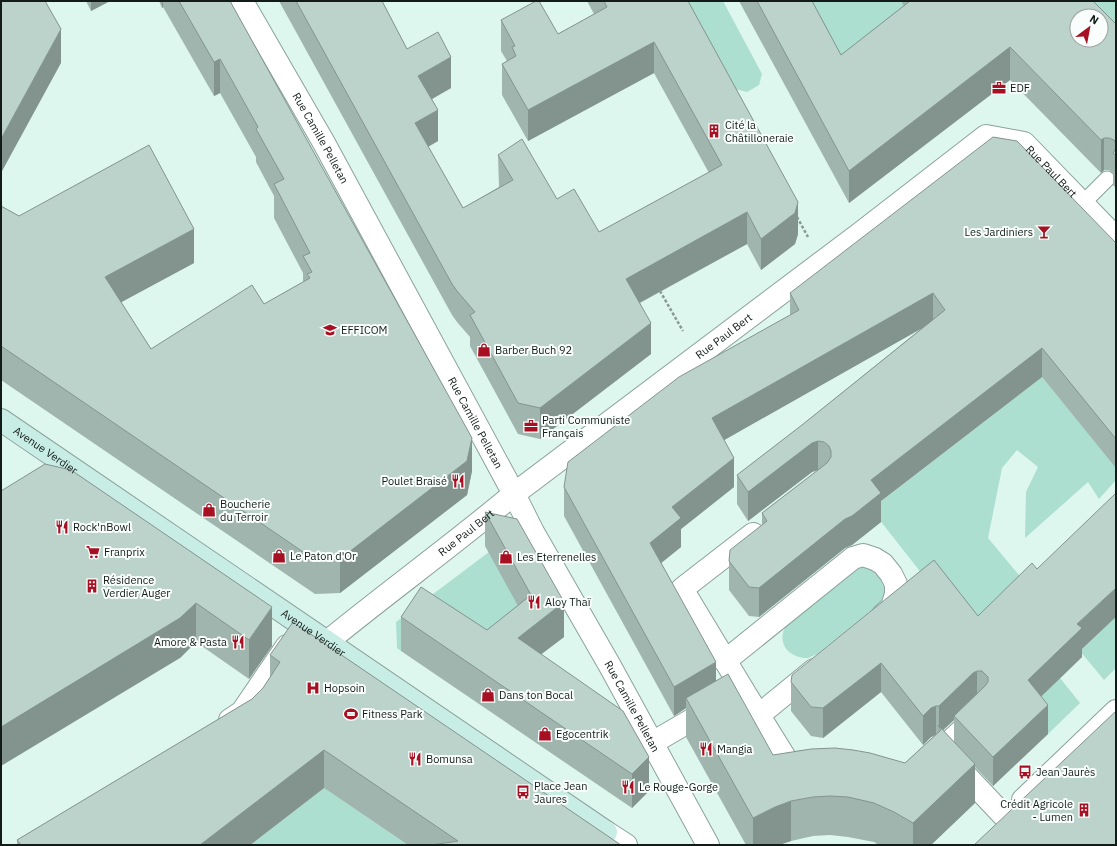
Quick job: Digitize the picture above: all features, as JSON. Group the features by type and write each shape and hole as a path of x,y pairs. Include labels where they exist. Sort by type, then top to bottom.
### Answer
{"main road":[{"name":"Avenue Verdier","path":"1,420 606,832"}],"street":[{"name":"Rue Camille Pelletan","path":"242,1 324,143 514,494 533,532 610,666 708,845"},
{"name":"Rue Paul Bert","path":"326,642 514,494 822,262 986,136 1024,143 1116,238"},
{"path":"44,473 62,461"},
{"path":"769,521 682,589 789,764 822,760 829,762"},
{"path":"725,660 853,558 863,555 875,559 883,564 891,574 896,584 896,594 892,607 868,626"},
{"path":"215,729 242,712 302,625"},
{"path":"759,715 832,656"},
{"path":"652,743 743,690"},
{"path":"922,762 939,747 997,824 1116,711"},
{"name":"Avenue Verdier","path":"606,832 626,845"}],"lane":[{"path":"1083,204 1107,179"},
{"path":"939,747 979,709"}],"path":[{"path":"793,210 822,262"},
{"path":"660,291 683,330"}],"green space":[{"path":"688,1 723,1 762,74 759,85 747,92 735,89"},
{"path":"795,1 964,1 886,108"},
{"path":"1062,1 1116,1 1116,56 1108,48 1109,8 1069,8"},
{"path":"1042,377 1116,467 1116,480 1099,499 1088,482 1025,538 1026,492 1038,467 1017,450 1002,468 988,538 1028,586 981,649 871,509"},
{"path":"489,552 532,629 478,671 421,621 401,651 397,648 396,622"},
{"path":"861,566 879,571 884,581 886,589 885,596 878,605 817,654 805,658 788,651 783,643 785,626 852,570"},
{"path":"1116,617 1116,668 1104,680 1080,651"},
{"path":"1060,678 1080,703 1048,734 1024,704 1041,697"},
{"path":"324,788 408,845 250,845"}],"building":[{"path":"1,1 45,1 61,29 1,139"},
{"path":"179,1 230,1 472,438 467,461 340,559 315,560 1,346 1,206 19,216 149,145 194,229 105,277 151,349 252,285 264,304 310,278 307,274 312,272 303,256 310,253 274,184 284,179 256,129 258,127 220,59 214,62"},
{"path":"296,1 382,1 407,49 438,32 451,57 418,76 438,110 415,123 463,208 513,180 498,155 522,139 557,199 574,189 599,232 722,165 654,42 528,110 502,64 516,56 512,47 515,46 501,20 536,1 539,1 558,34 607,7 604,1 688,1 798,202 795,213 761,239 747,212 626,279 651,323 540,408 518,403 470,315 475,312 452,284"},
{"path":"757,1 812,1 841,55 910,1 1093,1 1100,8 1069,8 1069,48 1109,48 1109,17 1116,24 1116,144 1114,140 1109,138 1104,138 1101,140 1010,47 849,171"},
{"path":"993,137 1017,141 1116,243 1116,439 1042,348 871,480 881,493 852,516 845,519 759,588 749,587 729,561 730,550 767,521 762,513 827,463 831,457 831,451 829,446 824,442 818,441 812,443 748,492 737,475 802,425 945,310 933,293 712,418 734,458 672,507 681,518 650,543 716,662 674,687 564,487 568,462 679,377 799,310 790,293"},
{"path":"1116,148 1116,156 1113,153"},
{"name":"Résidence Verdier Auger","path":"45,464 71,470 272,607 249,640 196,603 180,618 1,727 1,491"},
{"path":"1116,493 1116,588 1077,624 1082,628 1028,680 1048,705 993,757 954,716 988,682 988,677 982,671 973,673 939,706 931,708 923,716 881,663 823,708 811,707 791,682 792,675 934,560 978,616 1032,563 1037,569"},
{"path":"485,512 517,519 564,602 518,638 623,711 649,757 632,774 401,617 421,587 487,630 531,595"},
{"path":"293,622 621,845 432,845 458,841 324,750 200,845 21,845 17,840 252,699 263,688 280,662 270,655"},
{"path":"728,674 773,755 811,749 835,748 870,753 905,763 941,730 938,725 975,764 913,823 874,803 848,797 830,796 791,801 753,818 686,698"},
{"path":"1116,711 1116,845 974,845"}],"place":[{"name":"EDF","path":"999,88"},
{"name":"Cité la Châtilloneraie","path":"714,131"},
{"name":"Les Jardiniers","path":"1044,232"},
{"name":"EFFICOM","path":"330,330"},
{"name":"Barber Buch 92","path":"484,350"},
{"name":"Parti Communiste Français","path":"531,426"},
{"name":"Poulet Braisé","path":"458,481"},
{"name":"Boucherie du Terroir","path":"209,510"},
{"name":"Rock'nBowl","path":"62,527"},
{"name":"Franprix","path":"93,552"},
{"name":"Le Paton d'Or","path":"279,556"},
{"name":"Les Eterrenelles","path":"506,557"},
{"name":"Résidence Verdier Auger","path":"92,586"},
{"name":"Aloy Thaï","path":"534,602"},
{"name":"Amore & Pasta","path":"238,642"},
{"name":"Hopsoin","path":"313,688"},
{"name":"Dans ton Bocal","path":"488,695"},
{"name":"Fitness Park","path":"351,714"},
{"name":"Egocentrik","path":"545,734"},
{"name":"Mangia","path":"706,749"},
{"name":"Bomunsa","path":"415,759"},
{"name":"Jean Jaurès","path":"1025,772"},
{"name":"Le Rouge-Gorge","path":"628,787"},
{"name":"Place Jean Jaures","path":"523,792"},
{"name":"Crédit Agricole - Lumen","path":"1084,810"}]}
